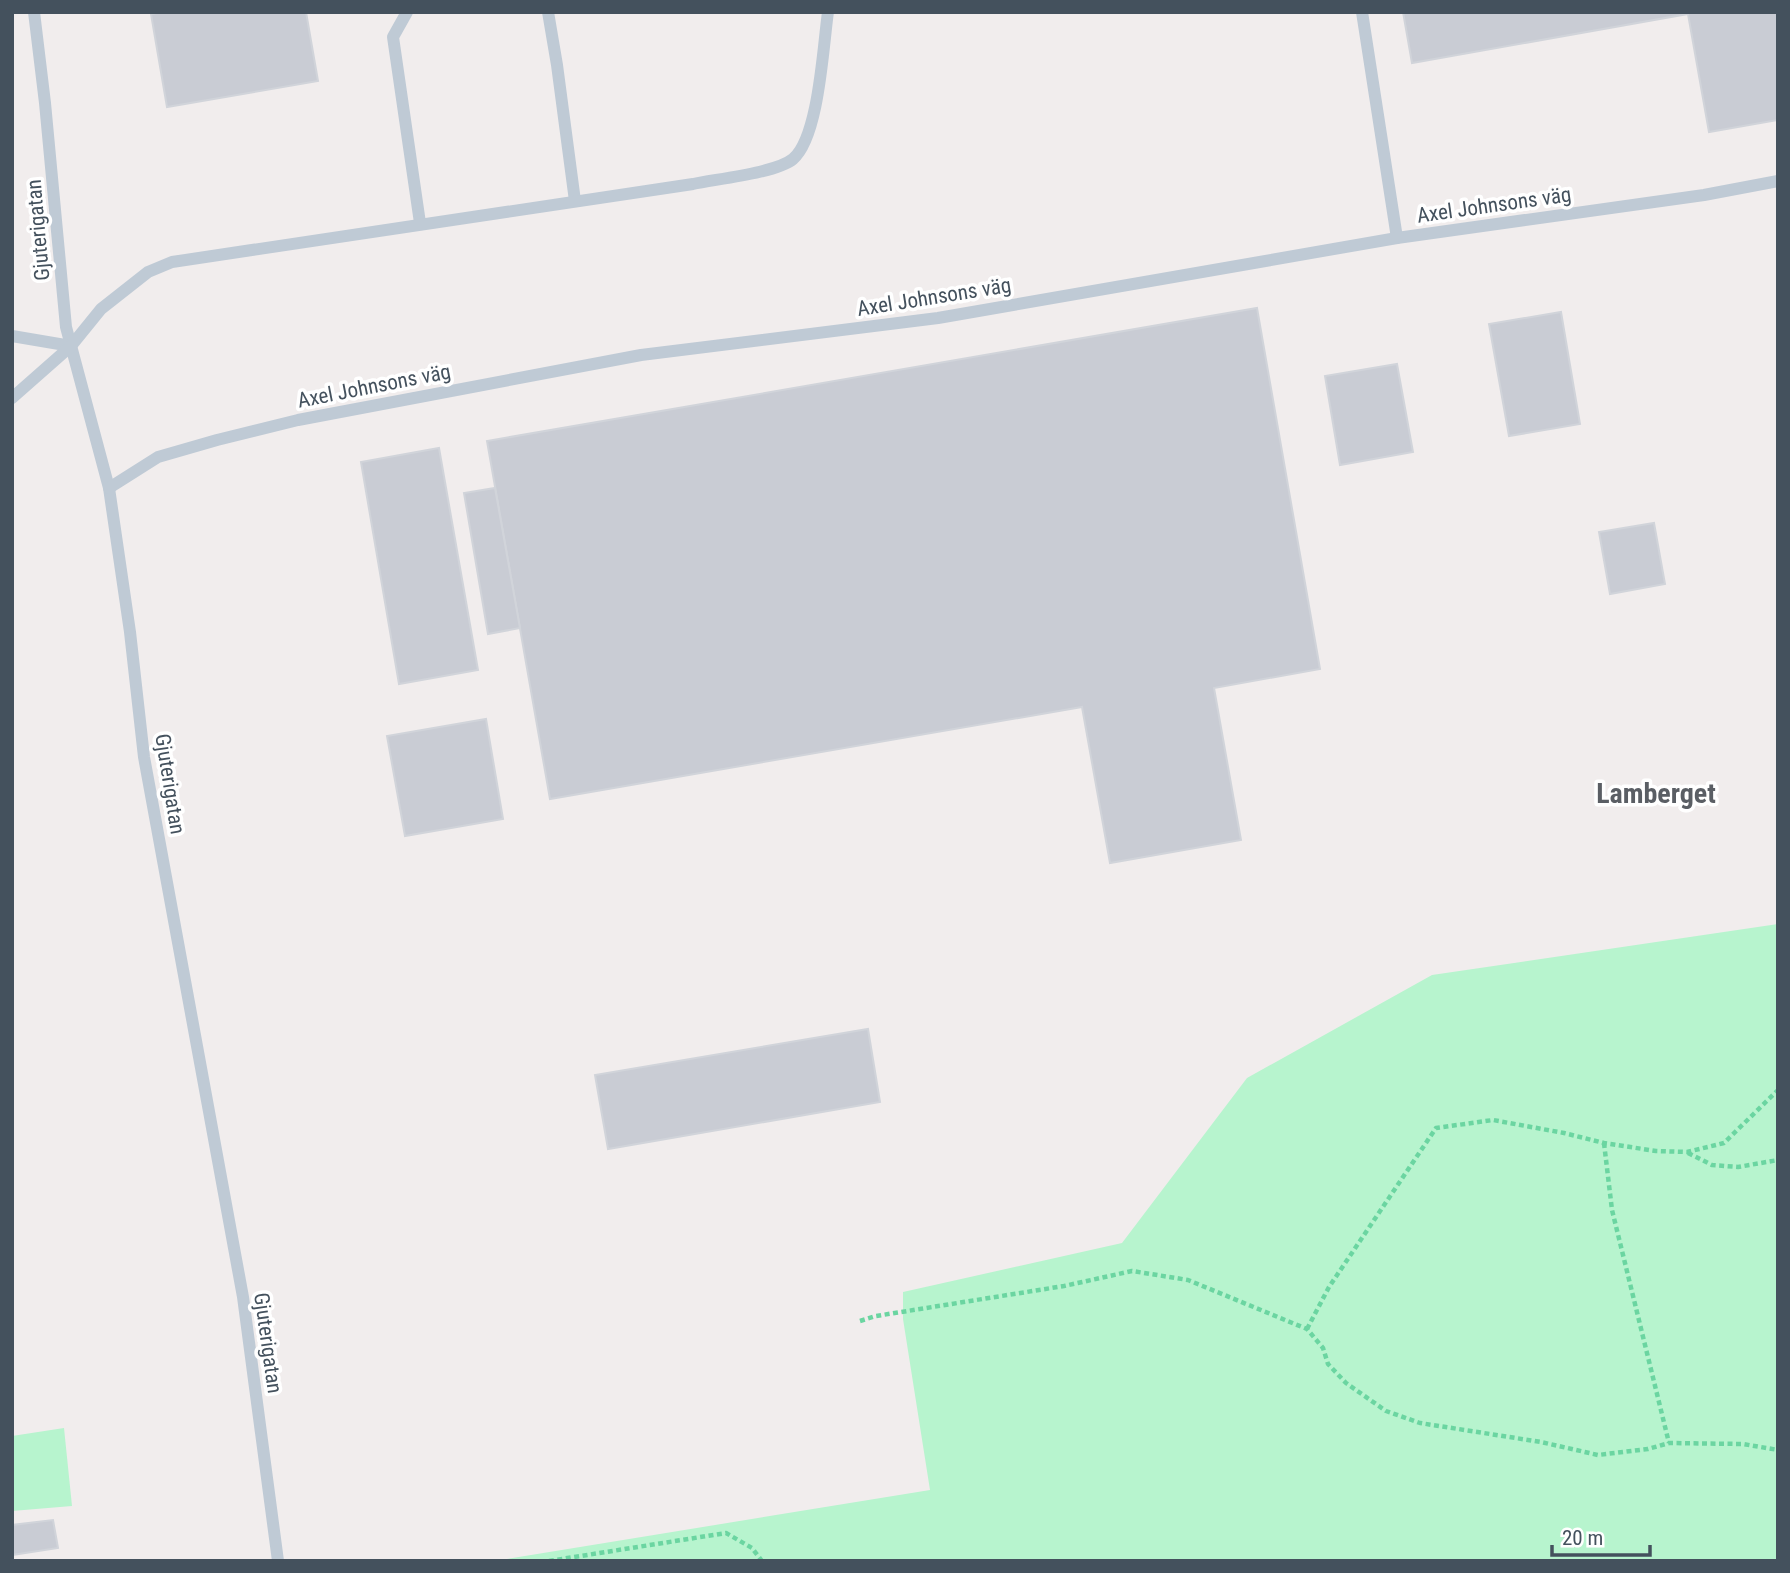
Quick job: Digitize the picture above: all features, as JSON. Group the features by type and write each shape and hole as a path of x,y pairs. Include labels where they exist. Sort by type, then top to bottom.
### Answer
{"lane":[{"name":"Gjuterigatan","path":"34,12 46,103 66,327 108,488 130,632 144,757 243,1297 278,1561"},
{"path":"407,12 393,37 420,223"},
{"path":"548,12 575,201"},
{"path":"12,398 71,346 101,309 122,290 148,272 172,262 692,184 778,167 793,159 805,142 814,114 828,12"},
{"path":"1362,12 1397,238"},
{"name":"Axel Johnsons väg","path":"108,488 158,457 299,420 641,355 938,318 1397,238 1704,195 1778,181"},
{"path":"12,336 71,346"}],"path":[{"path":"1307,1329 1329,1287 1436,1128 1493,1121 1604,1143 1656,1151 1687,1152 1724,1143 1778,1090"},
{"path":"1604,1143 1612,1210 1669,1443"},
{"path":"1687,1152 1712,1166 1738,1167 1778,1160"},
{"path":"860,1321 876,1316 1064,1286 1132,1271 1188,1280 1307,1329 1323,1348 1328,1364 1346,1382 1386,1411 1420,1423 1541,1442 1598,1455 1648,1450 1669,1443 1744,1444 1778,1450"},
{"path":"549,1561 726,1533 752,1548 762,1561"}],"green space":[{"path":"1778,924 1778,1561 494,1561 930,1490 903,1319 903,1292 1122,1243 1247,1078 1432,975"},
{"path":"64,1428 72,1506 12,1511 12,1436"}],"building":[{"path":"306,12 318,81 167,107 151,14"},
{"path":"1403,12 1778,12 1778,120 1709,132 1688,14 1412,63"},
{"path":"1257,308 1320,669 1214,688 1241,840 1110,863 1082,707 550,799 487,441"},
{"path":"1561,312 1580,424 1509,436 1489,324"},
{"path":"1397,364 1413,452 1340,465 1325,376"},
{"path":"439,448 478,670 399,684 361,462"},
{"path":"495,488 520,628 488,634 464,493"},
{"path":"1654,523 1665,584 1610,594 1599,532"},
{"path":"486,719 503,819 405,836 387,736"},
{"path":"868,1029 880,1102 608,1149 595,1075"},
{"path":"53,1520 58,1548 12,1555 12,1525"}],"district":[{"name":"Lamberget","path":"1656,793"}]}
